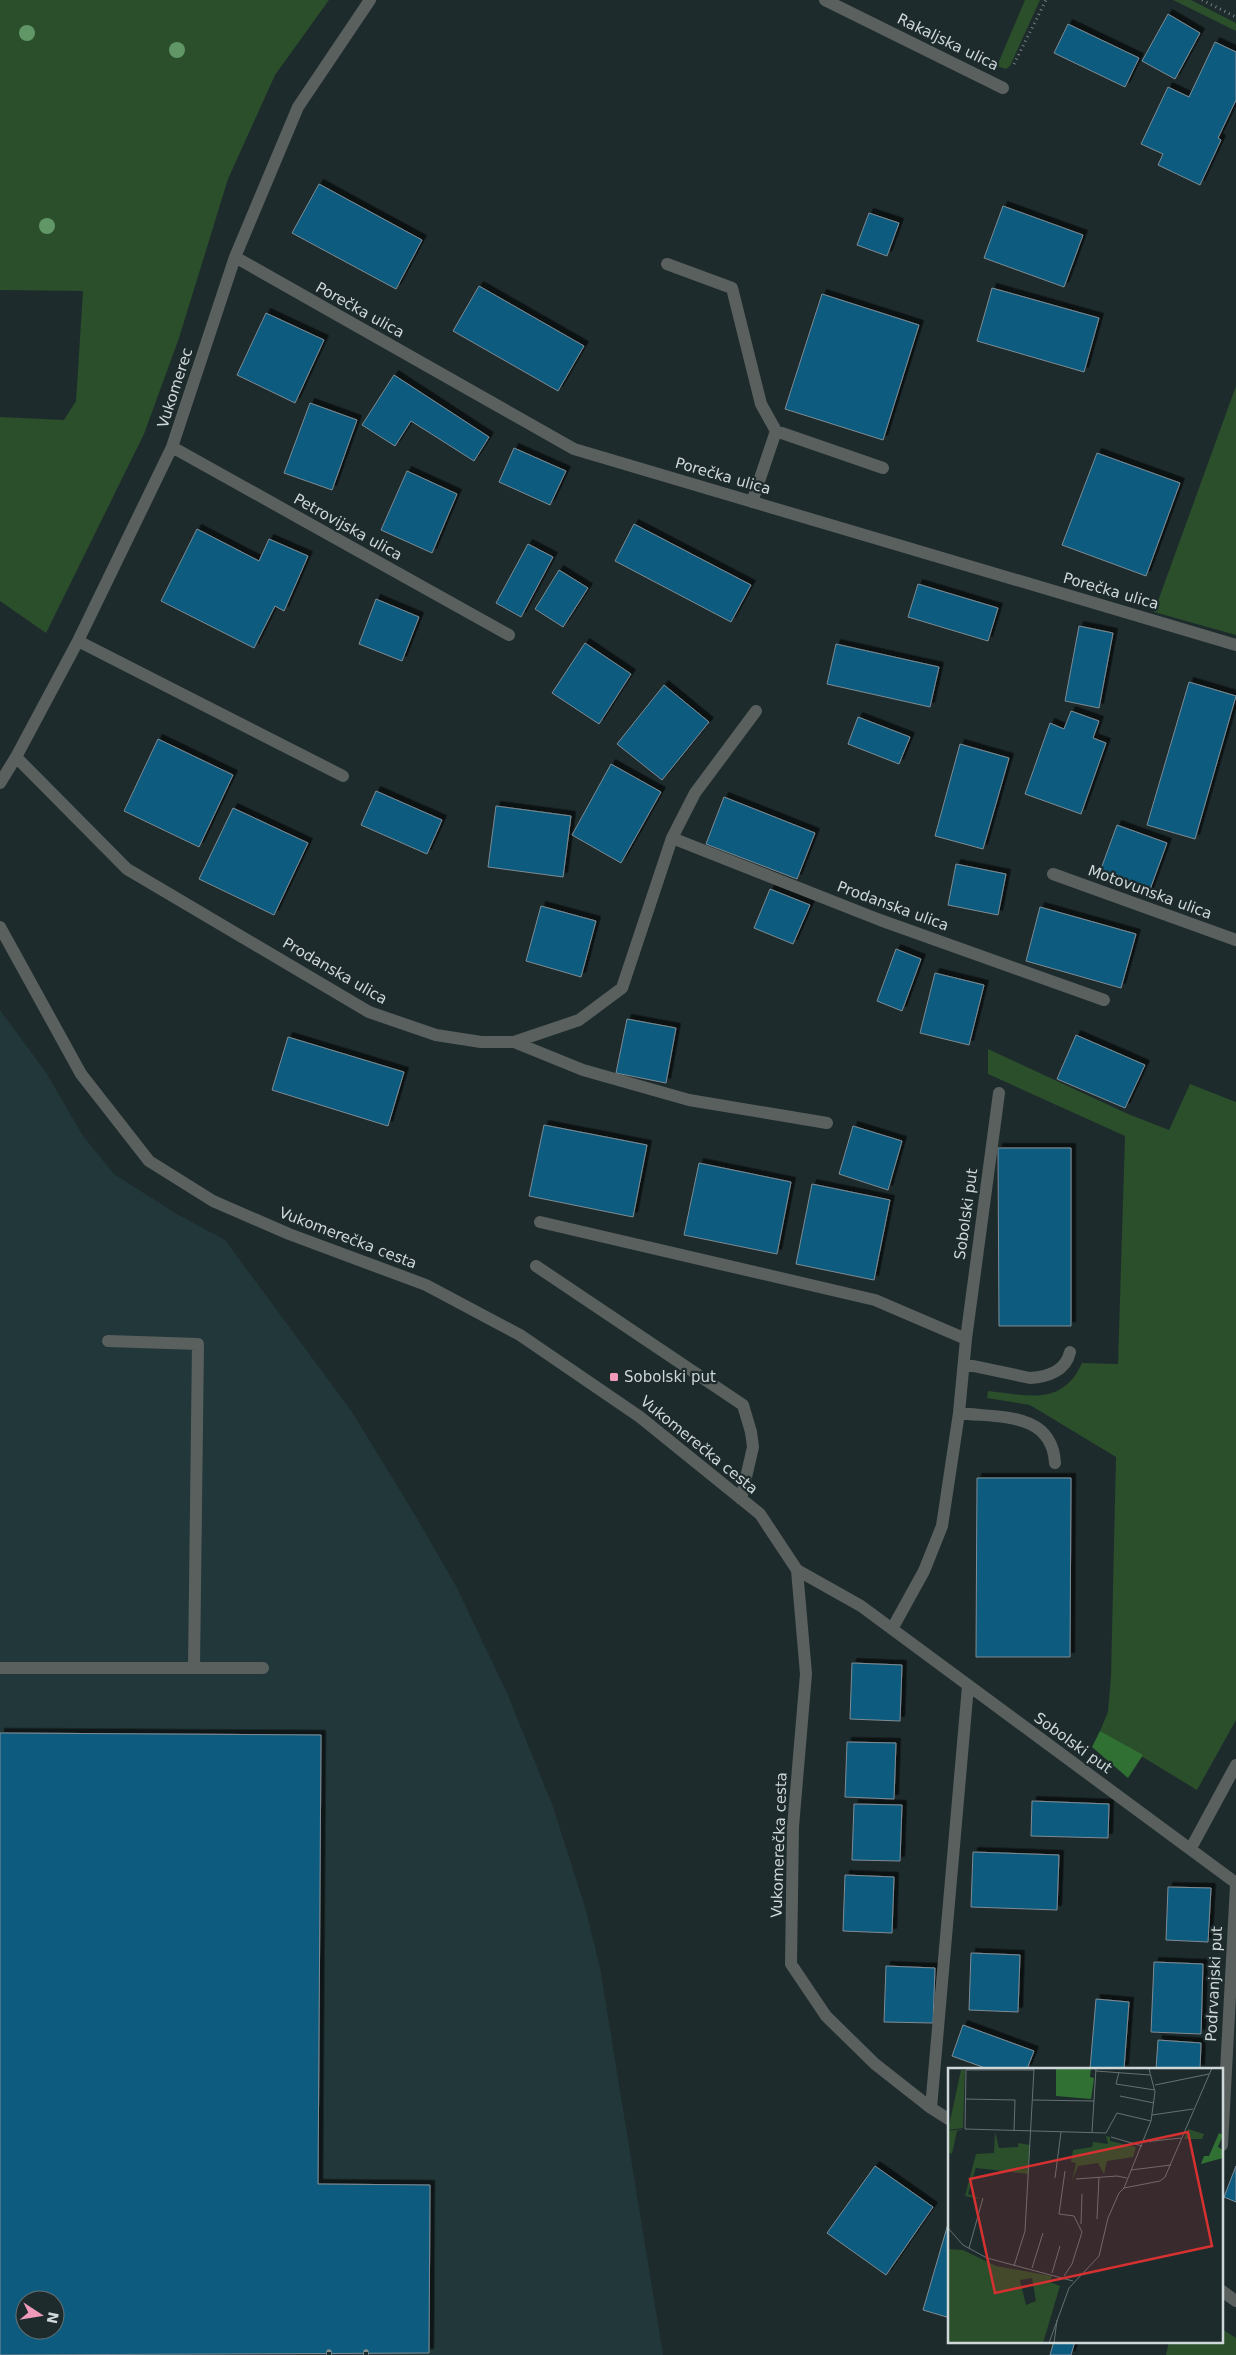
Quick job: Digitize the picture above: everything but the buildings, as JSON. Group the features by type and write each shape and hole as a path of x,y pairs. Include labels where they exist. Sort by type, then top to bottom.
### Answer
{"street":[{"name":"Vukomerec","path":"0,783 16,757 78,641 172,447 235,257 298,107 370,0"},
{"name":"Rakaljska ulica","path":"825,0 1003,88"},
{"name":"Porečka ulica","path":"235,257 574,449 1236,644"},
{"path":"667,264 732,288 761,404 776,431 883,468"},
{"path":"752,502 776,431"},
{"name":"Petrovijska ulica","path":"172,447 509,635"},
{"path":"78,641 343,776"},
{"name":"Prodanska ulica","path":"16,757 127,869 369,1012 436,1035 481,1042 514,1042 579,1020 622,988 672,838 695,793 756,711"},
{"name":"Prodanska ulica","path":"672,838 880,920 1104,1000"},
{"name":"Motovunska ulica","path":"1053,874 1236,940"},
{"name":"Vukomerečka cesta","path":"0,927 81,1074 149,1161 213,1201 290,1234 426,1285 520,1334 640,1417 760,1514 798,1570 806,1674 793,1827 791,1964 826,2016 875,2064 931,2108 948,2119"},
{"path":"514,1042 583,1070 689,1100 827,1123"},
{"name":"Sobolski put","path":"892,1629 924,1571 942,1526 959,1414 966,1339 999,1093"},
{"path":"540,1222 875,1300 966,1339"},
{"path":"536,1266 743,1406 751,1432 753,1447 741,1499"},
{"path":"108,1341 198,1344 194,1668"},
{"path":"964,1364 1030,1378 1039,1377 1047,1375 1062,1366 1068,1359 1070,1352"},
{"path":"959,1414 1019,1420 1037,1426 1050,1441 1054,1451 1054,1463"},
{"name":"Sobolski put","path":"798,1570 860,1606 1191,1848 1236,1884"},
{"path":"0,1668 263,1668"},
{"path":"931,2108 968,1686"},
{"path":"1191,1848 1236,1765"},
{"name":"Podrvanjski put","path":"1224,2108 1236,1884"},
{"path":"1224,2292 1236,2301"}],"path":[{"path":"1003,88 1046,0"},
{"path":"1202,0 1236,17"}],"shaded area":[{"path":"0,1010 47,1074 83,1136 114,1174 175,1213 225,1240 352,1412 456,1586 507,1693 552,1804 585,1907 600,1968 663,2355 0,2355"}],"green space":[{"path":"0,0 329,0 275,75 228,179 179,338 144,434 46,633 0,601 0,417 64,420 76,401 83,291 0,290"},
{"path":"1025,0 1040,0 1010,66 1006,69 997,66"},
{"path":"1173,0 1191,0 1236,23 1236,31"},
{"path":"1236,386 1236,635 1154,612"},
{"path":"988,1049 1128,1114 1169,1130 1190,1084 1236,1102 1236,1720 1197,1790 1100,1731 1108,1712 1111,1676 1116,1457 1030,1405 987,1398 988,1391 1030,1396 1054,1392 1074,1377 1082,1363 1118,1364 1125,1136 988,1074"},
{"path":"1100,1731 1143,1755 1128,1778 1092,1747"},
{"path":"1224,2330 1236,2338 1236,2355 1166,2355 1169,2342 1224,2342"}],"place":[{"name":"Sobolski put","path":"614,1377"}]}
